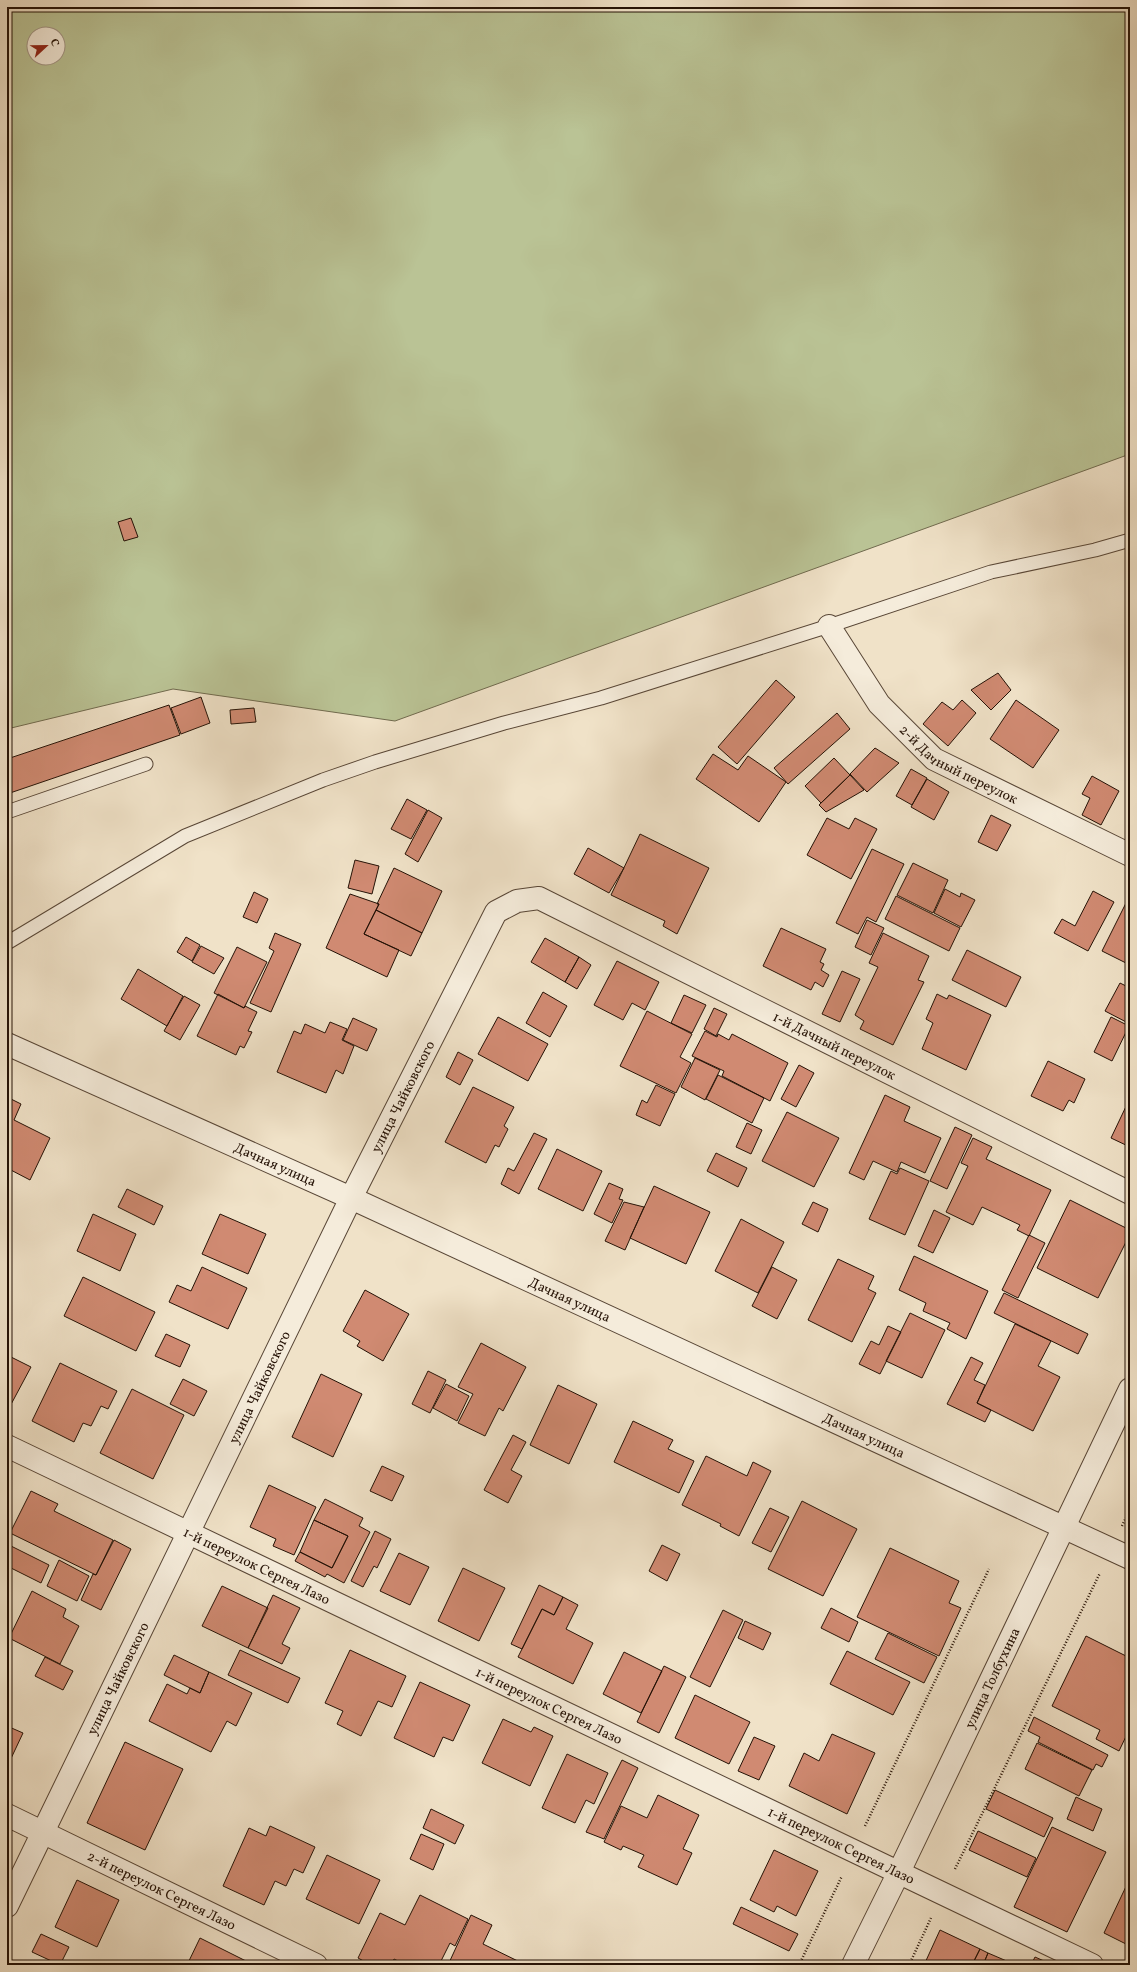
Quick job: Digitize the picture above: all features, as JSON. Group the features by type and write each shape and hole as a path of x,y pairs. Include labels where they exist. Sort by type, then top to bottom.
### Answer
{"street":[{"name":"2-й Дачный переулок","path":"829,626 880,704 934,759 1130,855"},
{"name":"1-й Дачный переулок","path":"539,898 1130,1193"},
{"name":"улица Чайковского","path":"7,1906 351,1198 496,912 517,901 539,898"},
{"name":"Дачная улица","path":"7,1044 351,1198 1121,1553"},
{"name":"улица Толбухина","path":"852,1965 899,1872 1063,1526 1130,1389"},
{"name":"1-й переулок Сергея Лазо","path":"7,1446 1092,1965"},
{"name":"2-й переулок Сергея Лазо","path":"7,1816 316,1965"}],"lane":[{"path":"7,943 185,836 323,780 375,762 504,723 608,695 829,626 991,572 1095,550 1130,540"},
{"path":"7,812 146,764"}],"path":[{"path":"909,1965 943,1893 1121,1553"},
{"path":"799,1965 989,1569"}],"green space":[{"path":"7,7 1130,7 1130,454 395,721 173,689 7,729"}],"building":[{"path":"131,518 138,537 124,541 118,522"},
{"path":"998,673 1011,690 991,710 971,690"},
{"path":"776,680 795,697 737,764 718,747"},
{"path":"201,697 210,723 181,734 171,708"},
{"path":"962,700 976,713 948,746 923,724 942,702 953,710"},
{"path":"1016,700 1059,730 1033,768 990,739"},
{"path":"169,705 180,735 7,794 7,759"},
{"path":"254,708 256,722 231,724 230,710"},
{"path":"837,713 850,729 788,784 774,768"},
{"path":"875,748 899,763 867,792 850,774"},
{"path":"713,754 738,770 748,756 786,782 759,822 696,779"},
{"path":"834,758 850,775 821,803 805,786"},
{"path":"911,769 927,778 912,805 896,796"},
{"path":"850,775 864,790 826,812 819,805"},
{"path":"1092,776 1119,791 1101,825 1082,815 1090,798 1082,794"},
{"path":"927,779 949,792 934,820 911,807"},
{"path":"407,799 427,810 411,839 391,829"},
{"path":"428,810 442,818 418,862 405,854"},
{"path":"991,815 1011,825 997,851 978,842"},
{"path":"827,818 849,829 855,818 877,829 851,879 807,855"},
{"path":"640,834 709,868 677,934 663,926 665,921 611,895"},
{"path":"588,848 624,868 609,893 574,874"},
{"path":"872,849 904,864 876,922 867,917 858,934 836,923"},
{"path":"355,860 379,866 372,894 348,888"},
{"path":"913,863 948,880 933,913 897,895"},
{"path":"394,868 442,891 422,933 376,910 379,904 377,904"},
{"path":"945,889 960,897 961,893 975,900 961,927 934,913"},
{"path":"1093,891 1114,902 1088,951 1054,933 1062,919 1075,926"},
{"path":"254,892 268,899 257,923 243,917"},
{"path":"350,894 379,904 364,934 399,950 387,977 326,948"},
{"path":"896,896 960,928 949,951 885,919"},
{"path":"1129,897 1130,898 1130,965 1102,951"},
{"path":"376,910 422,933 411,956 364,934"},
{"path":"867,920 884,928 871,955 855,947"},
{"path":"781,928 826,949 820,962 824,964 821,970 829,975 823,987 815,982 811,990 763,966"},
{"path":"275,933 301,944 271,1012 250,1003 274,951 269,948"},
{"path":"883,933 929,956 918,980 924,982 893,1045 860,1029 864,1021 855,1015 878,967 869,963"},
{"path":"186,937 200,945 192,961 177,952"},
{"path":"545,938 579,957 565,982 531,962"},
{"path":"201,946 224,958 214,974 192,962"},
{"path":"237,947 267,962 244,1008 214,993"},
{"path":"967,950 1021,977 1006,1007 952,980"},
{"path":"579,957 591,965 577,989 565,982"},
{"path":"617,961 659,982 645,1010 632,1003 623,1020 594,1005"},
{"path":"138,969 183,996 167,1026 121,999"},
{"path":"842,971 860,979 840,1022 822,1014"},
{"path":"1120,983 1130,988 1130,1024 1105,1011"},
{"path":"543,992 567,1006 550,1037 526,1023"},
{"path":"218,994 244,1008 245,1006 257,1012 248,1031 252,1032 244,1048 240,1046 236,1055 197,1036"},
{"path":"937,994 947,999 949,995 991,1015 966,1070 922,1049 933,1023 926,1019"},
{"path":"684,995 706,1005 692,1033 671,1023"},
{"path":"184,996 200,1005 180,1040 164,1031"},
{"path":"714,1008 727,1014 716,1036 704,1029"},
{"path":"647,1011 692,1034 680,1057 691,1063 676,1093 620,1066"},
{"path":"498,1017 548,1044 528,1081 478,1054"},
{"path":"1111,1017 1129,1026 1112,1061 1094,1052"},
{"path":"353,1018 377,1029 367,1051 343,1040"},
{"path":"330,1022 347,1029 342,1040 354,1046 343,1074 336,1070 326,1093 277,1072 294,1031 301,1034 305,1024 325,1033"},
{"path":"705,1031 717,1037 718,1034 729,1040 732,1034 788,1063 770,1101 722,1076 724,1071 692,1056"},
{"path":"458,1052 473,1060 460,1085 446,1077"},
{"path":"695,1058 720,1070 705,1100 681,1087"},
{"path":"1048,1061 1085,1079 1074,1103 1069,1100 1063,1111 1031,1096"},
{"path":"799,1065 814,1073 796,1107 781,1099"},
{"path":"718,1075 764,1098 752,1123 706,1099"},
{"path":"656,1085 675,1094 660,1126 636,1115 642,1100 647,1103"},
{"path":"473,1087 514,1107 504,1126 508,1129 499,1147 495,1145 486,1163 445,1142"},
{"path":"885,1095 910,1107 904,1121 941,1138 925,1173 901,1162 897,1172 873,1161 864,1180 849,1173"},
{"path":"7,1097 21,1104 14,1120 50,1138 30,1180 7,1168"},
{"path":"1130,1098 1130,1147 1111,1138"},
{"path":"787,1112 839,1138 814,1187 762,1161"},
{"path":"747,1123 762,1130 751,1154 736,1147"},
{"path":"955,1127 972,1135 947,1189 930,1181"},
{"path":"534,1133 547,1139 519,1194 501,1184 508,1168 514,1171"},
{"path":"973,1138 992,1147 986,1159 1051,1190 1029,1236 1017,1230 1020,1225 982,1207 973,1225 946,1212 968,1166 961,1163"},
{"path":"557,1149 602,1171 583,1211 538,1189"},
{"path":"716,1153 747,1168 738,1187 707,1171"},
{"path":"900,1168 929,1181 905,1235 869,1219 891,1171 897,1174"},
{"path":"609,1183 623,1189 619,1199 623,1200 612,1223 594,1214"},
{"path":"654,1186 710,1212 686,1264 630,1238"},
{"path":"127,1189 163,1206 154,1225 118,1207"},
{"path":"1070,1200 1130,1230 1130,1234 1098,1298 1037,1268"},
{"path":"624,1202 644,1207 625,1250 605,1241"},
{"path":"813,1202 828,1209 818,1232 802,1224"},
{"path":"934,1210 950,1218 933,1253 918,1246"},
{"path":"93,1214 136,1234 120,1271 77,1251"},
{"path":"220,1214 266,1234 248,1274 202,1254"},
{"path":"741,1219 784,1242 758,1293 715,1271"},
{"path":"1029,1235 1045,1243 1018,1298 1002,1290"},
{"path":"914,1256 988,1291 966,1339 947,1329 950,1323 923,1311 926,1303 899,1290"},
{"path":"838,1259 874,1276 868,1289 876,1293 852,1342 808,1320"},
{"path":"202,1267 247,1288 228,1329 169,1302 177,1285 191,1291"},
{"path":"772,1267 797,1280 777,1319 752,1306"},
{"path":"83,1277 155,1312 136,1351 64,1316"},
{"path":"365,1290 409,1314 383,1361 357,1346 360,1341 343,1331"},
{"path":"1004,1293 1088,1334 1078,1354 994,1313"},
{"path":"910,1313 945,1330 922,1378 886,1361"},
{"path":"1015,1324 1051,1341 1038,1366 1060,1377 1033,1431 977,1403"},
{"path":"888,1326 901,1332 880,1374 859,1364 871,1341 879,1345"},
{"path":"166,1334 190,1345 180,1367 155,1356"},
{"path":"481,1343 526,1367 503,1411 499,1408 485,1436 458,1423 473,1394 458,1387"},
{"path":"7,1355 31,1367 8,1410 7,1409"},
{"path":"971,1357 983,1363 974,1380 985,1385 977,1403 991,1410 985,1422 947,1404"},
{"path":"60,1363 117,1391 108,1409 101,1406 91,1426 83,1423 74,1442 32,1421"},
{"path":"428,1371 446,1380 430,1413 412,1404"},
{"path":"321,1374 362,1394 333,1457 292,1437"},
{"path":"183,1379 207,1391 194,1416 170,1404"},
{"path":"446,1384 469,1396 457,1421 433,1408"},
{"path":"558,1385 597,1404 569,1464 530,1445"},
{"path":"132,1389 184,1415 153,1479 100,1453"},
{"path":"633,1421 673,1440 668,1449 694,1461 679,1493 614,1462"},
{"path":"513,1435 526,1442 511,1470 522,1476 508,1503 484,1490"},
{"path":"706,1456 747,1476 753,1462 771,1471 739,1536 720,1526 721,1524 682,1505"},
{"path":"382,1466 404,1476 392,1501 370,1491"},
{"path":"269,1485 316,1507 294,1555 273,1546 276,1539 250,1527"},
{"path":"31,1491 58,1504 54,1511 113,1540 96,1575 10,1533"},
{"path":"325,1499 363,1518 359,1526 370,1532 344,1583 327,1574 325,1577 295,1561 300,1552 332,1568 348,1536 314,1520"},
{"path":"802,1501 857,1529 823,1596 768,1569"},
{"path":"770,1508 789,1517 771,1552 752,1543"},
{"path":"314,1520 348,1536 332,1568 300,1552"},
{"path":"375,1531 391,1539 377,1568 374,1566 363,1587 351,1581"},
{"path":"114,1540 131,1549 101,1610 81,1600 93,1574 96,1575"},
{"path":"7,1544 49,1565 41,1583 7,1566"},
{"path":"662,1545 680,1554 667,1581 649,1571"},
{"path":"890,1548 959,1581 949,1603 961,1608 939,1656 857,1617"},
{"path":"399,1553 429,1567 410,1605 380,1591"},
{"path":"59,1560 89,1576 77,1601 47,1586"},
{"path":"463,1568 505,1588 479,1641 438,1621"},
{"path":"539,1585 563,1597 554,1615 542,1609 522,1649 511,1644"},
{"path":"222,1586 268,1608 248,1648 202,1626"},
{"path":"32,1591 66,1609 63,1617 79,1626 60,1664 9,1638"},
{"path":"273,1595 300,1608 282,1644 290,1648 282,1664 248,1648"},
{"path":"563,1597 578,1605 566,1629 593,1643 573,1684 518,1657 542,1609 554,1615"},
{"path":"831,1608 858,1622 849,1642 821,1628"},
{"path":"723,1610 743,1620 710,1687 690,1677"},
{"path":"745,1621 771,1633 763,1650 738,1638"},
{"path":"888,1633 937,1657 924,1683 875,1659"},
{"path":"1086,1636 1130,1658 1130,1709 1126,1716 1130,1718 1130,1728 1119,1751 1096,1739 1100,1730 1052,1706"},
{"path":"240,1650 300,1678 288,1703 228,1675"},
{"path":"350,1650 406,1676 392,1707 378,1701 361,1736 337,1724 343,1711 325,1703"},
{"path":"847,1651 910,1682 893,1715 830,1684"},
{"path":"624,1652 662,1671 641,1713 603,1694"},
{"path":"174,1655 209,1672 200,1693 164,1675"},
{"path":"45,1657 73,1671 63,1690 35,1676"},
{"path":"664,1666 686,1677 659,1733 637,1722"},
{"path":"209,1672 252,1693 236,1726 227,1721 211,1752 149,1721 167,1684 187,1694 190,1688 200,1693"},
{"path":"420,1682 470,1705 453,1741 443,1737 434,1757 394,1738"},
{"path":"695,1695 750,1722 729,1764 675,1738"},
{"path":"1034,1717 1108,1755 1102,1767 1096,1764 1093,1770 1038,1742 1040,1737 1028,1731"},
{"path":"503,1719 531,1732 534,1727 553,1736 530,1786 482,1763"},
{"path":"7,1726 23,1733 7,1767"},
{"path":"832,1734 875,1753 847,1814 789,1786 804,1753 819,1761"},
{"path":"754,1737 775,1746 759,1780 738,1771"},
{"path":"125,1742 183,1769 145,1850 87,1823"},
{"path":"1037,1743 1092,1770 1079,1796 1025,1769"},
{"path":"567,1754 608,1773 594,1804 586,1800 575,1823 542,1808"},
{"path":"622,1760 638,1768 604,1839 586,1832"},
{"path":"995,1790 1053,1818 1044,1837 986,1809"},
{"path":"658,1795 699,1815 683,1849 692,1853 677,1885 638,1867 644,1855 623,1846 621,1850 604,1842 621,1806 647,1818"},
{"path":"1076,1797 1102,1809 1093,1831 1067,1819"},
{"path":"431,1809 464,1825 455,1844 423,1828"},
{"path":"270,1826 315,1847 303,1873 294,1869 286,1886 275,1881 264,1905 223,1886 249,1828 266,1836"},
{"path":"1052,1827 1106,1852 1067,1932 1014,1907"},
{"path":"978,1831 1036,1858 1027,1877 969,1850"},
{"path":"421,1834 444,1844 433,1870 410,1859"},
{"path":"774,1850 818,1871 796,1916 777,1906 774,1912 750,1900"},
{"path":"327,1855 380,1880 359,1924 306,1899"},
{"path":"1130,1878 1130,1946 1104,1933"},
{"path":"77,1880 119,1900 97,1947 55,1927"},
{"path":"420,1895 468,1919 455,1946 450,1943 439,1965 406,1965 394,1959 391,1965 371,1965 358,1958 380,1913 405,1925"},
{"path":"741,1907 798,1934 789,1951 733,1924"},
{"path":"471,1915 492,1925 483,1944 526,1965 448,1965"},
{"path":"940,1930 980,1949 972,1965 924,1965"},
{"path":"41,1934 69,1947 60,1965 32,1952"},
{"path":"200,1938 248,1962 247,1965 187,1965"},
{"path":"980,1949 988,1953 983,1965 972,1965"},
{"path":"988,1953 1016,1965 983,1965"},
{"path":"1035,1957 1053,1965 1031,1965"}]}
